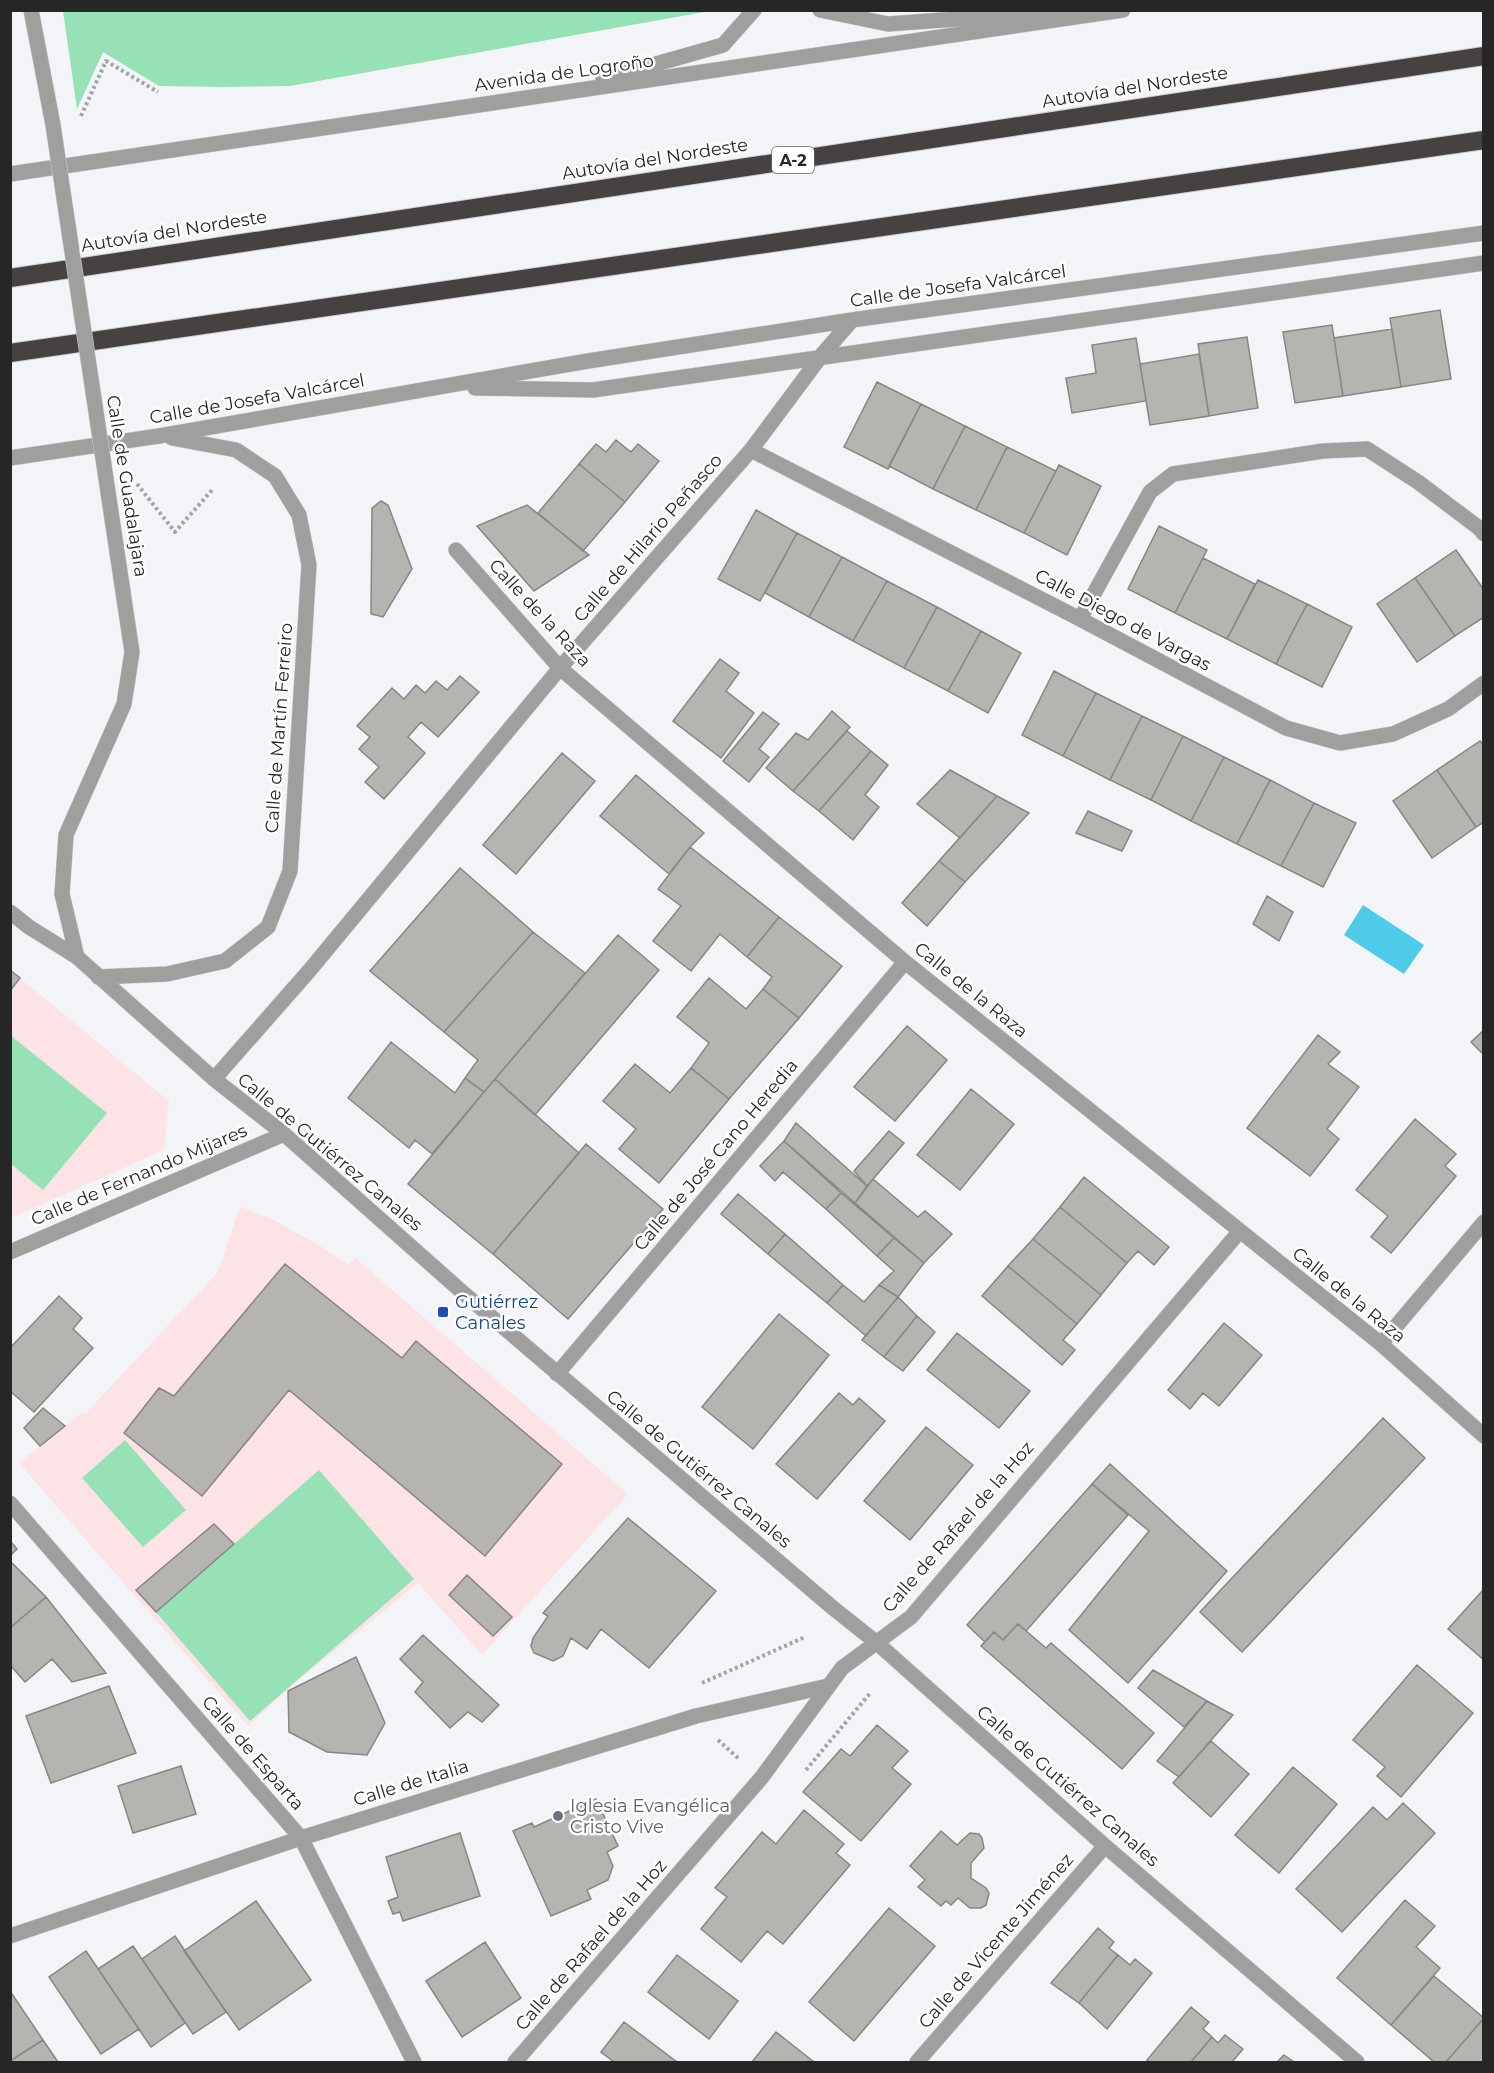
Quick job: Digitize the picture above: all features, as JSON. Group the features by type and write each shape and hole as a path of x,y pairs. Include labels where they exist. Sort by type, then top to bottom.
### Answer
{"highway":[{"name":"Autovía del Nordeste","path":"10,278 1484,56"},
{"path":"10,353 1484,140"}],"street":[{"name":"Calle de Guadalajara","path":"31,10 53,125 132,652 124,704 66,835 62,894 77,957"},
{"path":"543,96 723,45 754,10"},
{"path":"820,10 888,24 1072,10"},
{"name":"Avenida de Logroño","path":"10,174 1124,10"},
{"name":"Calle de Josefa Valcárcel","path":"10,458 159,436 588,361 852,320 1484,233"},
{"name":"Calle de Josefa Valcárcel","path":"439,387 593,390 1484,263"},
{"name":"Calle de Hilario Peñasco","path":"214,1079 309,971 560,668 751,450 821,356 852,320"},
{"name":"Calle de Martín Ferreiro","path":"98,977 168,974 225,961 268,927 290,871 309,565 299,515 275,476 236,450 159,436"},
{"path":"1080,619 1150,492 1173,474 1323,452 1367,449 1418,482 1484,534"},
{"name":"Calle Diego de Vargas","path":"751,450 1286,728 1340,743 1393,734 1448,709 1484,683"},
{"name":"Calle de la Raza","path":"456,550 560,668 905,962 1381,1344 1484,1436"},
{"name":"Calle de Gutiérrez Canales","path":"10,912 29,927 77,957 214,1079 284,1134 557,1374 877,1643 1105,1846 1357,2062"},
{"name":"Calle de José Cano Heredia","path":"557,1374 905,962"},
{"name":"Calle de Fernando Mijares","path":"10,1252 284,1134"},
{"path":"1381,1344 1484,1222"},
{"name":"Calle de Rafael de la Hoz","path":"515,2062 762,1777 842,1668 910,1617 1240,1231"},
{"name":"Calle de Esparta","path":"10,1503 301,1838 414,2062"},
{"name":"Calle de Italia","path":"10,1936 301,1838 696,1716 828,1686"},
{"name":"Calle de Vicente Jiménez","path":"917,2062 1105,1846"}],"path":[{"path":"80,121 106,61 158,93"},
{"path":"128,483 135,482 175,532 213,489"},
{"path":"696,1685 805,1637"},
{"path":"799,1779 871,1692"},
{"path":"717,1739 740,1760"}],"shaded area":[{"path":"10,970 169,1101 164,1150 11,1218"},
{"path":"240,1207 270,1218 322,1247 348,1265 355,1258 628,1494 482,1655 418,1583 294,1684 248,1726 19,1463 83,1412 85,1414 218,1272"}],"green space":[{"path":"63,10 710,11 290,86 159,86 103,52 77,109"},
{"path":"10,1035 107,1113 43,1190 11,1164"},
{"path":"125,1440 186,1510 143,1547 82,1478"},
{"path":"319,1470 414,1579 250,1721 156,1612"}],"water":[{"path":"1363,905 1424,945 1404,974 1344,935"}],"building":[{"path":"1440,310 1451,379 1401,387 1390,318"},
{"path":"1332,325 1343,396 1295,403 1283,332"},
{"path":"1392,329 1401,387 1343,396 1334,338"},
{"path":"1247,337 1258,408 1209,416 1198,344"},
{"path":"1136,338 1146,401 1072,413 1066,378 1096,373 1092,345"},
{"path":"1199,354 1209,416 1150,425 1140,364"},
{"path":"877,382 921,404 888,469 844,447"},
{"path":"921,404 965,426 933,489 889,466"},
{"path":"965,426 1007,447 976,510 933,489"},
{"path":"616,440 631,452 638,444 659,461 625,502 579,464 596,444 606,452"},
{"path":"1007,447 1056,471 1024,533 976,510"},
{"path":"579,464 625,502 583,551 538,513"},
{"path":"1059,465 1101,486 1067,555 1024,533"},
{"path":"381,501 388,505 412,569 383,617 371,614 372,508"},
{"path":"527,505 589,555 534,591 477,526"},
{"path":"756,510 797,533 760,601 718,579"},
{"path":"1159,526 1207,550 1175,613 1128,589"},
{"path":"797,533 842,557 809,617 765,593"},
{"path":"1456,550 1484,590 1484,617 1455,636 1415,578"},
{"path":"842,557 887,581 853,641 809,617"},
{"path":"1203,558 1255,584 1227,639 1175,613"},
{"path":"1415,578 1455,636 1417,662 1377,604"},
{"path":"1258,580 1307,604 1276,664 1227,639"},
{"path":"887,581 937,607 904,668 853,641"},
{"path":"1307,604 1352,627 1322,687 1276,664"},
{"path":"937,607 981,631 948,691 904,668"},
{"path":"981,631 1021,653 988,713 948,691"},
{"path":"720,659 739,673 726,691 754,713 721,758 673,721"},
{"path":"1054,671 1096,693 1063,756 1022,735"},
{"path":"460,676 479,692 438,737 421,722 408,737 425,753 384,799 365,782 379,767 359,749 370,737 357,726 392,688 404,699 416,685 425,693 436,681 447,690"},
{"path":"1096,693 1142,716 1110,780 1063,756"},
{"path":"832,711 850,727 793,791 766,768 796,733 808,740"},
{"path":"763,712 779,724 759,749 769,757 749,782 723,761"},
{"path":"1142,716 1183,736 1151,800 1110,780"},
{"path":"847,731 871,751 819,811 793,791"},
{"path":"1183,736 1224,757 1191,821 1151,800"},
{"path":"1480,741 1484,746 1484,822 1476,827 1437,770"},
{"path":"871,751 888,765 865,795 879,807 853,840 819,811"},
{"path":"562,753 595,781 516,874 483,845"},
{"path":"1224,757 1270,780 1237,844 1191,821"},
{"path":"950,770 997,796 960,838 917,804"},
{"path":"1437,770 1476,827 1432,858 1393,801"},
{"path":"636,775 704,833 669,874 600,816"},
{"path":"1270,780 1314,803 1281,866 1237,844"},
{"path":"997,796 1029,813 965,882 939,861"},
{"path":"1314,803 1356,823 1323,887 1281,866"},
{"path":"1088,811 1132,831 1122,851 1076,833"},
{"path":"690,847 779,917 747,957 720,934 691,971 653,941 681,906 658,889"},
{"path":"939,861 965,882 927,926 902,903"},
{"path":"460,868 533,932 444,1032 370,971"},
{"path":"1267,896 1293,912 1279,941 1253,924"},
{"path":"779,917 842,966 799,1018 763,989 772,977 747,957"},
{"path":"533,932 585,973 484,1092 465,1078 478,1060 444,1032"},
{"path":"618,935 659,970 535,1115 495,1079"},
{"path":"10,970 20,978 10,991"},
{"path":"709,978 746,1009 763,989 799,1018 729,1099 691,1068 709,1043 677,1017"},
{"path":"907,1026 947,1060 895,1121 854,1087"},
{"path":"1484,1030 1484,1055 1471,1042"},
{"path":"1318,1035 1340,1052 1328,1064 1359,1087 1327,1129 1339,1139 1310,1176 1247,1128"},
{"path":"391,1042 455,1093 465,1078 484,1092 432,1154 415,1140 409,1148 348,1098"},
{"path":"635,1064 670,1093 691,1068 729,1099 659,1183 619,1149 636,1129 603,1101"},
{"path":"495,1079 579,1153 493,1254 408,1184"},
{"path":"971,1089 1014,1124 960,1190 917,1155"},
{"path":"1415,1119 1456,1154 1445,1166 1456,1176 1391,1253 1371,1237 1388,1216 1356,1190"},
{"path":"796,1123 867,1186 855,1203 784,1141"},
{"path":"889,1131 904,1143 867,1186 854,1171"},
{"path":"784,1141 841,1193 826,1209 783,1172 775,1181 760,1166"},
{"path":"586,1144 663,1209 568,1319 493,1254"},
{"path":"1084,1177 1169,1247 1154,1265 1138,1251 1127,1263 1060,1207"},
{"path":"873,1179 918,1217 925,1211 952,1234 924,1263 855,1203"},
{"path":"841,1193 894,1238 877,1256 826,1209"},
{"path":"738,1194 785,1234 768,1254 721,1214"},
{"path":"1060,1207 1127,1263 1101,1295 1033,1239"},
{"path":"785,1234 843,1285 827,1303 768,1254"},
{"path":"894,1238 924,1263 898,1297 879,1285 894,1271 877,1256"},
{"path":"1033,1239 1101,1295 1077,1324 1008,1266"},
{"path":"285,1264 402,1358 416,1341 562,1464 485,1556 289,1390 202,1496 124,1433 159,1388 174,1396"},
{"path":"1008,1266 1077,1324 1063,1340 1075,1350 1062,1365 982,1296"},
{"path":"843,1285 864,1302 879,1285 898,1297 866,1336 827,1303"},
{"path":"59,1296 82,1318 73,1329 93,1348 34,1412 10,1391 10,1348"},
{"path":"898,1297 917,1316 884,1357 862,1340"},
{"path":"779,1314 829,1355 753,1449 702,1407"},
{"path":"917,1316 935,1332 903,1371 884,1357"},
{"path":"1224,1323 1262,1355 1219,1406 1203,1393 1190,1409 1168,1390"},
{"path":"957,1333 1030,1391 999,1428 927,1370"},
{"path":"839,1393 853,1405 859,1398 885,1421 817,1499 776,1464"},
{"path":"43,1408 65,1426 40,1446 24,1428"},
{"path":"1383,1418 1425,1458 1242,1652 1200,1612"},
{"path":"926,1427 973,1465 910,1540 864,1501"},
{"path":"1110,1464 1227,1571 1128,1683 1069,1630 1149,1531 1092,1484"},
{"path":"1092,1484 1128,1515 1026,1631 1018,1624 1003,1640 994,1632 985,1642 967,1625"},
{"path":"628,1518 716,1591 649,1668 601,1629 587,1649 571,1638 563,1656 553,1661 534,1653 531,1646 533,1638 548,1616 543,1613"},
{"path":"214,1524 234,1544 156,1612 136,1590"},
{"path":"10,1541 17,1549 10,1556"},
{"path":"10,1561 46,1597 10,1628"},
{"path":"467,1575 512,1617 493,1636 449,1595"},
{"path":"1484,1589 1484,1660 1448,1629"},
{"path":"46,1597 106,1673 72,1682 52,1659 25,1682 10,1665 10,1628"},
{"path":"1018,1624 1046,1648 1051,1643 1154,1733 1122,1769 981,1646 994,1632 1003,1640"},
{"path":"423,1635 499,1705 482,1722 468,1712 450,1728 415,1692 423,1682 400,1659"},
{"path":"356,1657 385,1723 367,1755 327,1752 289,1732 288,1691"},
{"path":"1417,1665 1473,1713 1401,1797 1377,1776 1385,1767 1353,1740"},
{"path":"1153,1670 1207,1701 1184,1727 1138,1688"},
{"path":"109,1686 136,1753 51,1783 26,1716"},
{"path":"1207,1701 1233,1715 1179,1777 1157,1761"},
{"path":"877,1725 908,1751 892,1768 911,1784 861,1841 803,1792 841,1749 850,1756"},
{"path":"1211,1741 1249,1774 1211,1817 1173,1783"},
{"path":"181,1766 196,1814 133,1833 118,1786"},
{"path":"1293,1767 1337,1804 1279,1873 1235,1835"},
{"path":"596,1799 618,1846 607,1852 613,1866 608,1880 587,1890 591,1899 551,1916 513,1831 532,1823 534,1827"},
{"path":"1403,1803 1435,1833 1342,1932 1296,1889 1373,1807 1387,1820"},
{"path":"804,1810 844,1844 836,1853 850,1865 783,1944 767,1931 741,1962 701,1929 727,1897 715,1888 762,1832 776,1844"},
{"path":"941,1831 957,1845 970,1833 979,1834 982,1838 984,1848 971,1863 971,1878 986,1888 989,1893 986,1905 981,1908 970,1908 958,1898 951,1905 946,1901 941,1906 918,1887 925,1880 910,1866"},
{"path":"460,1833 480,1896 403,1921 400,1912 393,1914 388,1901 398,1897 386,1857"},
{"path":"1405,1900 1435,1926 1416,1947 1440,1968 1391,2025 1337,1978"},
{"path":"256,1901 311,1980 239,2030 184,1951"},
{"path":"889,1908 935,1946 854,2041 809,2002"},
{"path":"1098,1928 1114,1942 1109,1948 1118,1955 1079,2003 1051,1983"},
{"path":"175,1936 226,2012 193,2034 142,1959"},
{"path":"485,1942 521,1998 462,2037 426,1981"},
{"path":"133,1946 185,2023 151,2047 98,1969"},
{"path":"86,1951 139,2029 101,2054 49,1977"},
{"path":"677,1955 738,2001 709,2039 648,1992"},
{"path":"1118,1955 1130,1965 1135,1959 1152,1973 1107,2029 1079,2003"},
{"path":"1434,1976 1484,2018 1446,2062 1434,2062 1391,2025"},
{"path":"10,1991 43,2040 10,2061"},
{"path":"1191,2007 1209,2022 1203,2029 1212,2037 1191,2062 1150,2062 1147,2060"},
{"path":"1484,2018 1484,2062 1446,2062"},
{"path":"624,2022 677,2062 614,2062 601,2052"},
{"path":"776,2032 814,2062 752,2062"},
{"path":"1225,2035 1243,2049 1232,2062 1191,2062 1212,2037 1218,2043"},
{"path":"43,2040 58,2062 10,2062 10,2061"},
{"path":"1284,2055 1294,2062 1277,2062"}],"place":[{"name":"Gutiérrez Canales","path":"443,1312"},
{"name":"Iglesia Evangélica Cristo Vive","path":"558,1816"}]}
